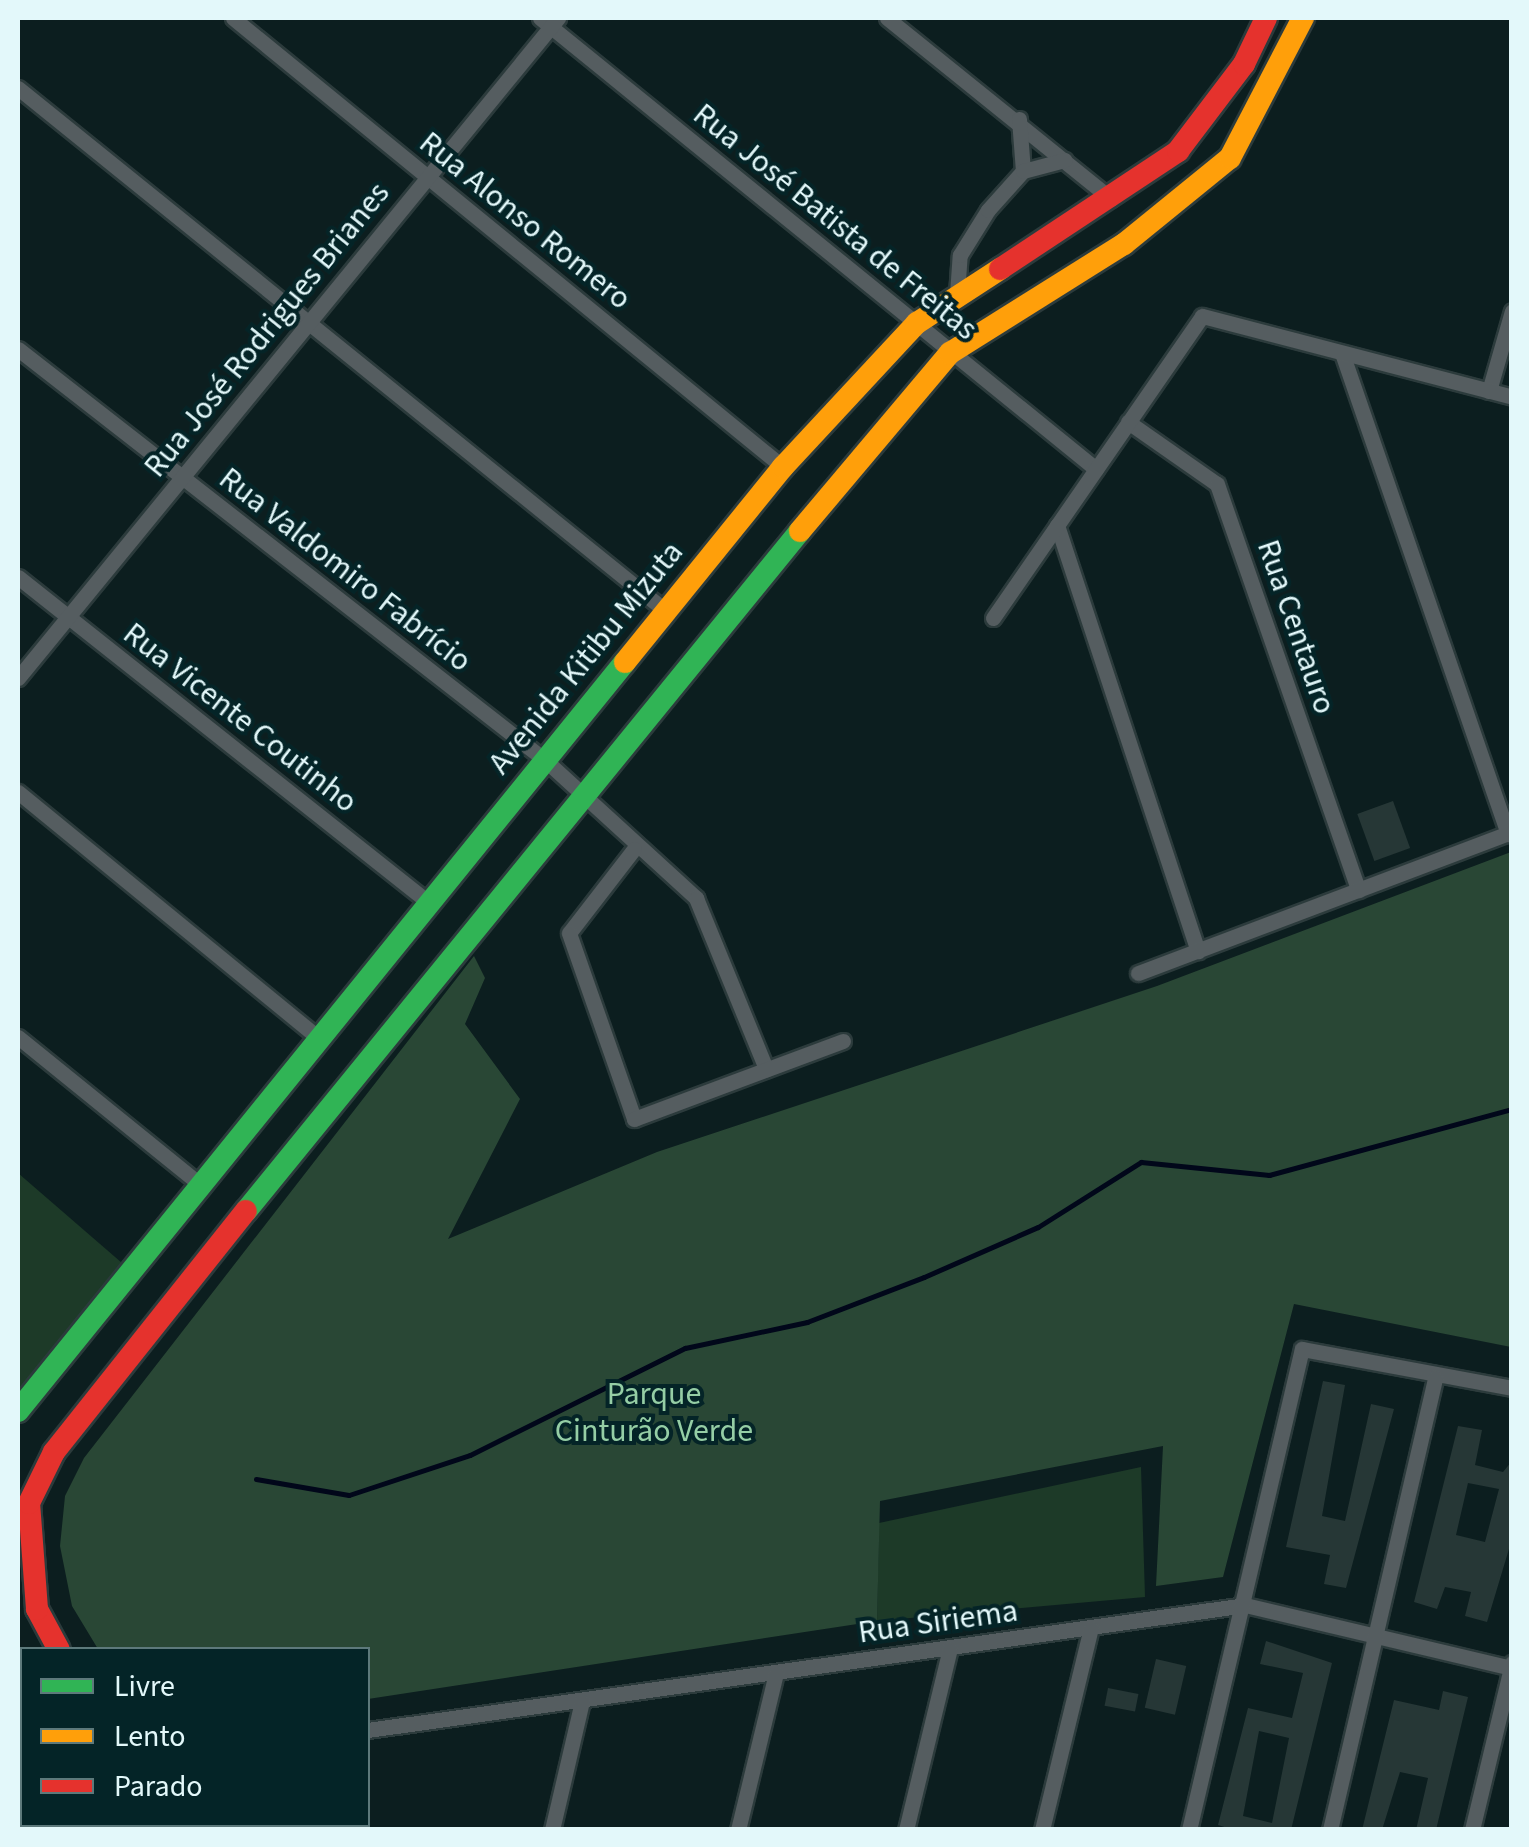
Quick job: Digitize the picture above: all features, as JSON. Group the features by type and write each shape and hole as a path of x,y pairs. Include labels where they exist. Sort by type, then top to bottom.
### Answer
{"street":[{"name":"Rua Alonso Romero","path":"233,18 783,468"},
{"path":"888,18 1019,119 1111,199"},
{"name":"Avenida Kitibu Mizuta","path":"18,1411 783,468 917,323 1111,199 1178,151 1244,64 1266,18"},
{"path":"57,1647 37,1609 27,1543 29,1503 54,1452 577,796 950,353 1124,244 1230,158 1303,18"},
{"name":"Rua José Rodrigues Brianes","path":"18,678 428,177 550,20"},
{"name":"Rua José Batista de Freitas","path":"550,20 950,353 1096,469"},
{"path":"18,88 668,612"},
{"path":"1019,119 1023,171"},
{"path":"957,294 960,255 1023,171 1065,160"},
{"path":"1489,391 1512,311"},
{"path":"993,618 1202,316 1512,397"},
{"name":"Rua Valdomiro Fabrício","path":"18,348 545,760 634,850 696,898 766,1068"},
{"path":"1138,973 1510,833 1342,352"},
{"name":"Rua Centauro","path":"1128,422 1217,484 1358,890"},
{"path":"1057,525 1198,950"},
{"name":"Rua Vicente Coutinho","path":"18,576 428,902"},
{"path":"18,792 319,1038"},
{"path":"634,850 569,933 634,1118 842,1040"},
{"path":"18,1037 203,1187"},
{"path":"1190,1830 1302,1349 1435,1378 1512,1388"},
{"path":"1330,1830 1435,1378"},
{"name":"Rua Siriema","path":"370,1730 1245,1605 1511,1666"},
{"path":"1042,1830 1091,1628"},
{"path":"906,1830 950,1648"},
{"path":"1472,1830 1511,1666"},
{"path":"738,1830 776,1673"},
{"path":"552,1830 582,1701"}],"green space":[{"name":"Parque Cinturão Verde","path":"1511,852 1511,1347 1294,1304 1223,1577 1156,1586 1163,1446 880,1501 877,1621 370,1699 370,1647 97,1647 72,1606 60,1546 65,1496 84,1458 474,956 485,978 465,1024 520,1099 448,1239 657,1152 1157,986"},
{"path":"18,1173 122,1263 18,1394"},
{"path":"1141,1467 1145,1597 877,1621 879,1523"}],"building":[{"path":"1393,801 1410,848 1374,861 1357,814"},
{"path":"1323,1381 1345,1385 1322,1516 1345,1521 1371,1404 1394,1409 1346,1588 1324,1584 1330,1555 1286,1547"},
{"path":"1458,1426 1482,1430 1475,1465 1503,1472 1512,1461 1512,1539 1487,1622 1465,1616 1471,1592 1445,1587 1437,1609 1414,1602","holes":["1468,1483 1499,1489 1485,1542 1456,1535"]},
{"path":"1266,1641 1332,1663 1291,1830 1234,1830 1218,1825 1248,1708 1292,1718 1303,1673 1260,1664","holes":["1259,1731 1289,1738 1272,1823 1243,1816"]},
{"path":"1156,1659 1186,1666 1175,1715 1145,1708"},
{"path":"1108,1688 1138,1694 1135,1712 1105,1706"},
{"path":"1443,1691 1468,1697 1436,1830 1416,1830 1428,1778 1400,1772 1382,1830 1362,1830 1394,1700 1439,1710"}],"waterway":[{"path":"256,1479 349,1495 470,1455 685,1348 807,1322 924,1277 1038,1227 1141,1162 1269,1175 1512,1109"}],"traffic: fast":[{"path":"246,1211 800,531"},
{"path":"18,1411 625,662"}],"traffic: slow":[{"path":"800,531 950,353 1124,244 1230,158 1303,18"},
{"path":"625,662 783,467 917,323 1000,269"}],"traffic: jam":[{"path":"1000,269 1178,151 1244,64 1266,18"},
{"path":"57,1647 37,1609 29,1503 54,1452 246,1211"},
{"path":"18,1670 20,1675"}]}
